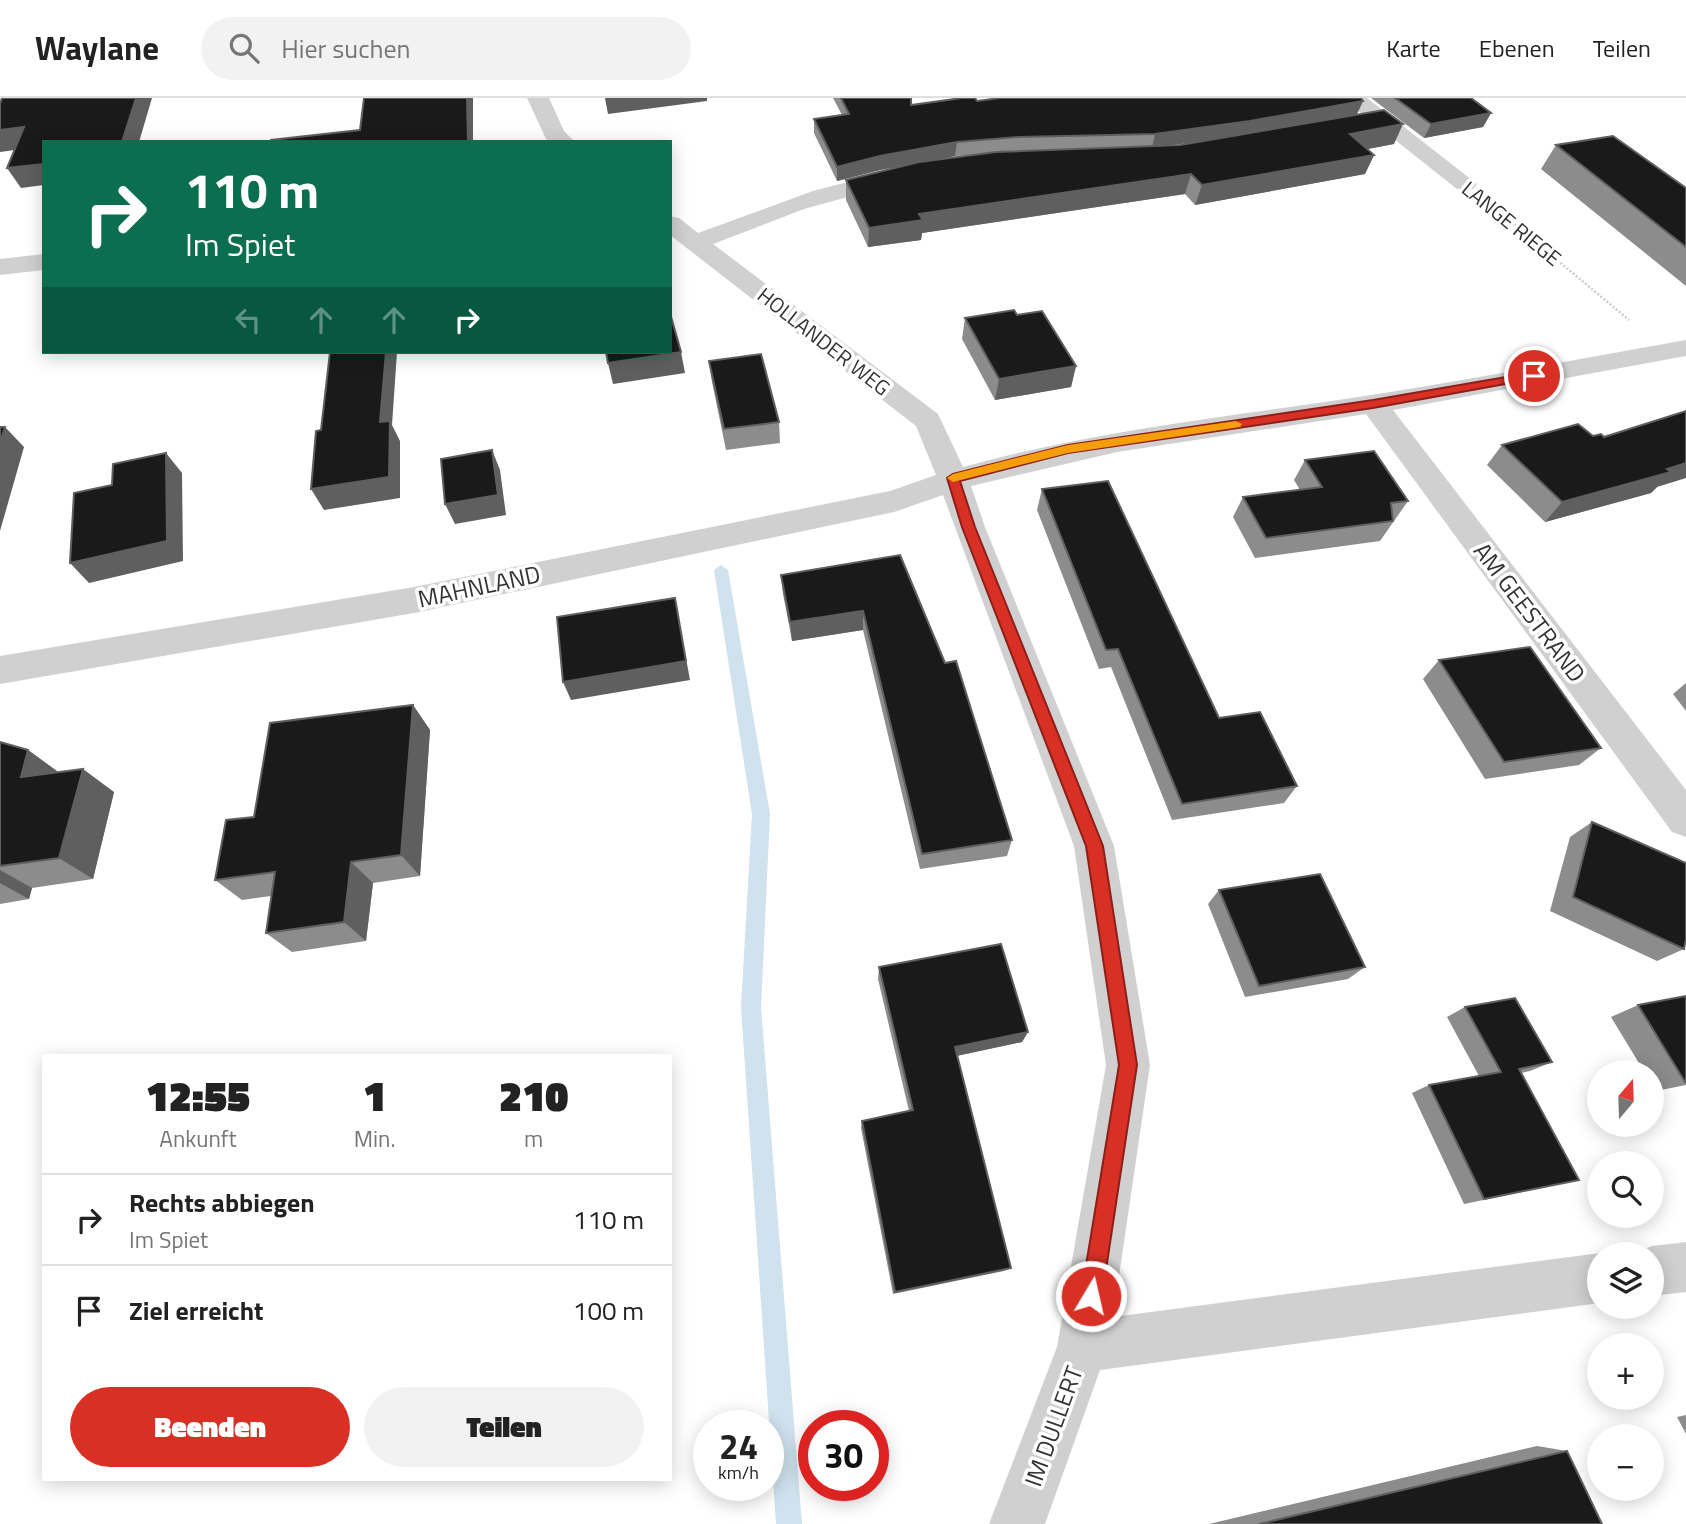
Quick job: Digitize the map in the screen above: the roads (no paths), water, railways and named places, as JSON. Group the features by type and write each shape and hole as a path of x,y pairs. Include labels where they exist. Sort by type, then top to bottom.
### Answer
{"street":[{"path":"538,98 554,134 562,140"},
{"name":"LANGE RIEGE","path":"1353,98 1465,184"},
{"path":"1351,124 1379,120"},
{"path":"697,242 815,196 923,172"},
{"name":"HOLLANDER WEG","path":"672,224 928,421 953,478"},
{"path":"0,267 42,262"},
{"name":"MAHNLAND","path":"0,670 414,600 894,500 953,478 1068,449 1373,404 1676,350"},
{"name":"AM GEESTRAND","path":"1373,404 1686,820"},
{"name":"IM DULLERT","path":"953,478 969,527 1094,846 1128,1065 1083,1347 1017,1524"},
{"path":"1664,1270 1686,1267"},
{"path":"1083,1347 1587,1280"}],"waterway":[{"path":"721,570 761,814 751,1007 789,1524"}]}
